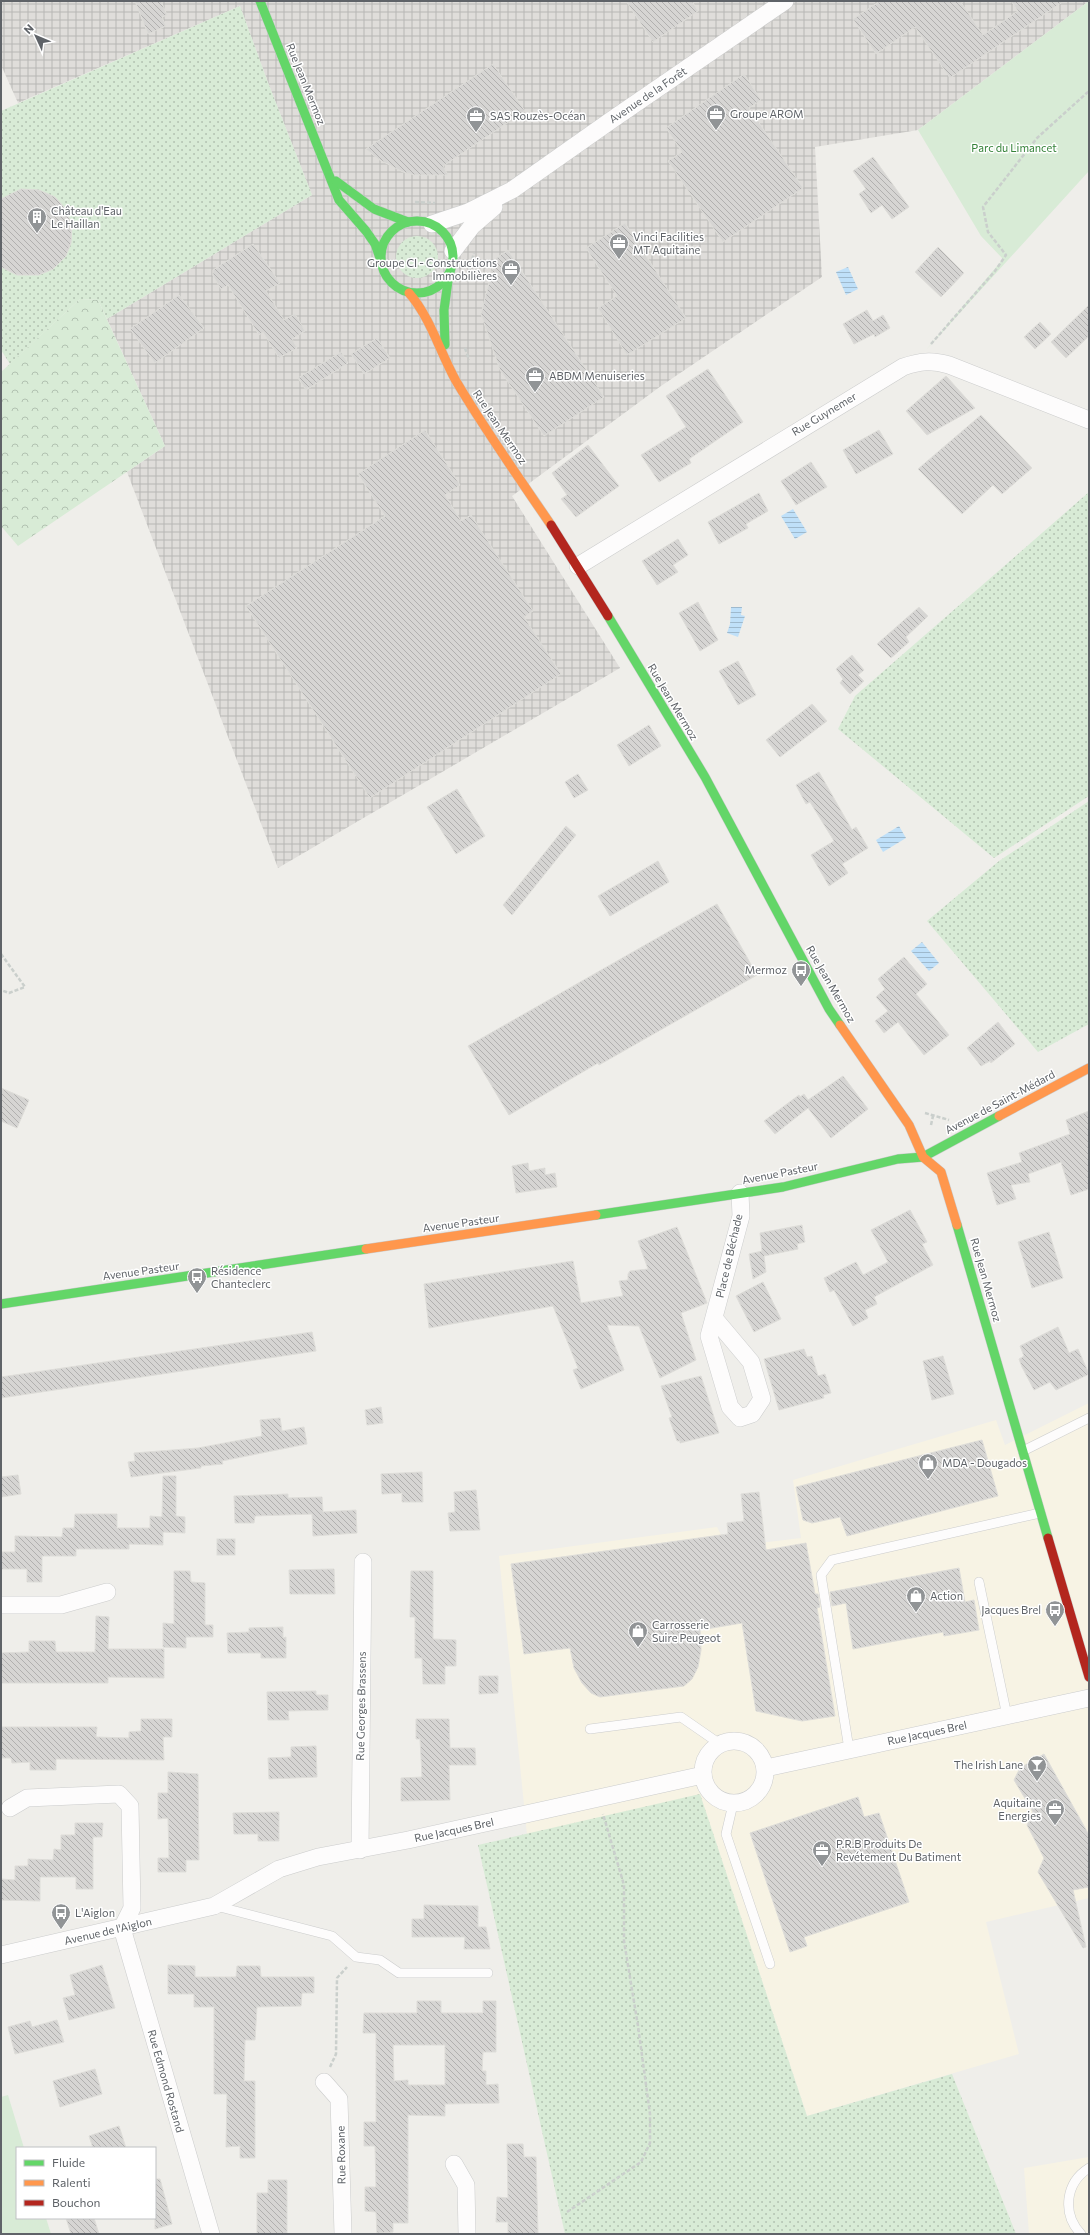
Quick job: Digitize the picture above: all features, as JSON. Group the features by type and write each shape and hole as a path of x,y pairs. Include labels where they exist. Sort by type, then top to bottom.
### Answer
{"street":[{"name":"Rue Jean Mermoz","path":"260,1 339,200 366,230 375,244 380,258"},
{"name":"Avenue de la Forêt","path":"452,251 472,226 512,190 785,1"},
{"path":"329,176 374,209 390,217 408,222"},
{"name":"Avenue de la Forêt","path":"432,224 468,212 512,190"},
{"path":"420,221 432,224 445,235 452,251 453,263 449,274 442,284 432,290 421,293 409,293 398,288 388,280 382,270 380,258 382,246 388,235 397,227 408,222 420,221"},
{"name":"Rue Jean Mermoz","path":"449,274 443,298 442,321 450,371"},
{"name":"Rue Jean Mermoz","path":"409,293 423,311 450,371 578,566 705,778 829,1009 909,1125 923,1157 942,1172 1040,1513 1089,1677"},
{"name":"Rue Guynemer","path":"578,566 903,367 919,361 936,362 949,365 1089,420"},
{"name":"Avenue de Saint-Médard","path":"923,1157 1089,1068"},
{"name":"Avenue Pasteur","path":"1,1304 783,1187 898,1159 923,1157"},
{"name":"Place de Béchade","path":"714,1318 751,1362 762,1399 752,1414 740,1418 730,1407 709,1336 741,1216 740,1193"},
{"name":"Rue Georges Brassens","path":"360,1850 363,1562"},
{"path":"1,1605 61,1605 107,1592"},
{"name":"Rue Jacques Brel","path":"766,1768 1089,1698"},
{"path":"731,1741 745,1742 754,1748 762,1757 766,1768 764,1784 757,1794 748,1801 733,1804 722,1801 712,1795 706,1786 703,1775 704,1765 708,1755 720,1744 731,1741"},
{"name":"Rue Jacques Brel","path":"214,1906 279,1869 318,1857 360,1850 703,1775"},
{"path":"10,1808 27,1798 118,1794 130,1806 132,1908 122,1928"},
{"name":"Avenue de l'Aiglon","path":"1,1955 214,1906"},
{"name":"Rue Edmond Rostand","path":"122,1928 211,2234"},
{"name":"Rue Roxane","path":"324,2082 340,2099 343,2234"},
{"path":"454,2164 466,2185 466,2234"}],"lane":[{"path":"1023,1451 1089,1418"},
{"path":"849,1749 821,1575 832,1560 1040,1513"},
{"path":"979,1582 1007,1716"},
{"path":"590,1729 681,1717 720,1744"},
{"path":"733,1804 726,1834 770,1964"},
{"path":"214,1906 332,1936 356,1957 380,1960 399,1973 488,1973"},
{"path":"1081,2234 1070,2216 1068,2201 1072,2185 1089,2168"}],"path":[{"path":"919,361 940,333 1006,255 988,232 983,207 1038,138 1089,91"},
{"path":"1,954 25,987 9,993 1,990"},
{"path":"567,2212 641,2162 650,2143 650,2114 638,2026 624,1941 624,1885 613,1842 598,1798"},
{"path":"324,2082 336,2054 337,1978 356,1957"}],"shaded area":[{"path":"1,1 1089,1 918,130 815,147 822,277 661,386 512,496 620,668 278,868 127,472 165,446 107,319 312,195 240,6 18,103 1,65"},
{"path":"1089,1403 1089,1898 986,1922 1019,2054 807,2116 700,1795 527,1835 499,1556 717,1527 727,1547 801,1538 793,1480 996,1420 1005,1445"},
{"path":"1089,2157 1089,2234 1029,2234 1024,2168"}],"green space":[{"name":"Parc du Limancet","path":"1089,1 1089,171 926,350 1003,259 981,236 918,130"},
{"path":"240,6 312,195 107,319 98,300 80,299 10,364 1,350 1,111"},
{"path":"413,236 421,236 429,239 435,245 438,257 435,269 429,275 421,278 413,278 405,275 399,269 396,261 396,253 399,245 405,239"},
{"path":"80,299 98,300 165,446 18,546 1,526 1,372"},
{"path":"1089,492 1089,796 994,858 838,729 855,696"},
{"path":"1089,801 1089,1024 1038,1052 927,921 999,861"},
{"path":"700,1794 807,2116 952,2074 1016,2234 565,2234 478,1845"},
{"path":"8,2095 24,2147 16,2147 16,2219 46,2219 51,2234 1,2234 1,2097"}],"water":[{"path":"848,267 858,289 846,295 836,272"},
{"path":"793,509 807,532 795,539 781,516"},
{"path":"731,607 742,607 741,615 745,616 738,637 727,633 730,624"},
{"path":"899,826 906,838 883,852 876,840"},
{"path":"922,942 939,963 929,971 911,951"}],"building":[{"path":"135,1 161,1 167,15 162,17 166,26 148,34"},
{"path":"626,1 692,1 698,11 653,42"},
{"path":"880,1 960,1 983,35 1018,11 1011,1 1064,1 950,78 915,27 876,54 853,19"},
{"path":"493,64 525,111 443,166 448,175 415,175 403,172 378,159 366,149"},
{"path":"744,74 761,100 749,108 803,188 723,242 668,161 682,152 666,128"},
{"path":"873,157 909,207 892,219 882,205 871,213 859,194 866,189 853,171"},
{"name":"Château d'Eau Le Haillan","path":"21,189 39,190 55,197 65,208 72,225 71,243 66,256 53,269 39,275 17,275 1,267 1,199"},
{"path":"625,223 686,318 627,355 598,308 617,296 586,248"},
{"path":"253,244 280,283 266,291 284,320 295,314 305,331 292,339 297,348 279,358 263,332 259,335 228,285 221,289 213,276 213,270"},
{"path":"938,247 964,273 941,297 915,272"},
{"path":"508,250 604,397 544,436 500,370 481,314 495,259"},
{"path":"179,295 204,328 155,363 130,329"},
{"path":"1089,305 1089,336 1066,358 1051,342"},
{"path":"867,310 873,321 883,315 890,328 875,337 874,334 854,344 843,324"},
{"path":"1040,322 1051,334 1035,349 1024,337"},
{"path":"377,338 390,358 364,374 351,354"},
{"path":"341,352 348,363 306,390 298,378"},
{"path":"708,369 743,422 689,459 691,463 659,482 641,455 686,427 666,396"},
{"path":"946,376 975,408 927,435 906,411"},
{"path":"981,415 1032,468 1002,494 993,485 962,514 918,469"},
{"path":"425,430 460,485 445,495 461,521 471,515 533,611 524,617 561,674 370,798 246,606 385,516 358,474"},
{"path":"879,430 893,454 856,474 843,450"},
{"path":"588,445 619,486 576,517 561,499 567,495 552,473"},
{"path":"811,462 827,487 796,505 781,481"},
{"path":"759,493 768,511 746,524 748,528 719,544 708,522"},
{"path":"678,539 688,555 673,565 678,572 657,585 642,561"},
{"path":"698,602 718,640 700,651 679,613"},
{"path":"919,607 928,616 906,637 909,642 891,658 877,644"},
{"path":"852,655 864,670 858,675 864,681 850,694 840,683 843,679 836,669"},
{"path":"738,661 756,695 738,705 719,671"},
{"path":"812,704 827,721 780,757 766,740"},
{"path":"649,725 661,746 629,766 617,745"},
{"path":"819,772 852,830 856,827 868,848 842,864 848,873 829,886 811,855 834,841 810,802 806,804 796,785"},
{"path":"578,774 588,790 574,798 565,782"},
{"path":"457,789 485,836 456,854 427,807"},
{"path":"566,826 576,835 512,915 503,905"},
{"path":"658,861 669,882 610,916 598,896"},
{"path":"717,904 757,975 599,1065 598,1063 509,1115 468,1046"},
{"path":"904,957 927,984 916,994 949,1035 924,1055 898,1022 884,1033 875,1021 888,1011 876,997 885,989 878,979"},
{"path":"998,1022 1015,1044 991,1063 990,1061 981,1066 967,1048"},
{"path":"843,1076 868,1109 831,1138 808,1108 775,1134 764,1121 799,1095 800,1097 804,1094 808,1100"},
{"path":"1,1088 29,1100 17,1128 1,1121"},
{"path":"1089,1111 1089,1189 1071,1195 1061,1162 1028,1174 1030,1182 1011,1185 1016,1199 997,1205 987,1173 1022,1162 1019,1153 1070,1134 1066,1120"},
{"path":"528,1163 529,1171 545,1168 545,1175 555,1173 557,1187 516,1193 512,1166"},
{"path":"910,1210 927,1242 922,1244 933,1265 874,1297 877,1304 865,1310 868,1318 853,1326 834,1290 830,1292 824,1278 856,1262 863,1275 888,1262 871,1230"},
{"path":"802,1225 805,1242 797,1244 798,1249 764,1256 766,1272 753,1279 749,1254 762,1251 760,1233"},
{"path":"677,1227 707,1303 681,1313 696,1360 660,1378 639,1326 607,1325 624,1370 581,1389 573,1370 578,1368 553,1306 429,1328 424,1284 573,1261 581,1303 623,1296 619,1281 628,1280 628,1274 630,1271 648,1269 638,1241"},
{"path":"1049,1232 1063,1278 1032,1288 1018,1242"},
{"path":"763,1282 781,1319 754,1332 736,1296"},
{"path":"1058,1327 1069,1353 1078,1349 1089,1374 1056,1390 1050,1382 1034,1390 1019,1359 1024,1356 1020,1346"},
{"path":"312,1332 316,1351 1,1398 1,1377"},
{"path":"804,1349 807,1357 812,1356 818,1376 825,1374 831,1393 823,1395 824,1398 779,1410 764,1359"},
{"path":"943,1356 954,1394 932,1400 923,1361"},
{"path":"701,1376 719,1433 680,1443 680,1441 677,1441 669,1418 672,1417 661,1386"},
{"path":"381,1407 383,1423 367,1425 365,1410"},
{"path":"280,1418 282,1431 304,1427 307,1444 222,1461 223,1464 131,1477 128,1462 135,1461 134,1453 198,1448 262,1436 260,1420"},
{"path":"982,1440 998,1496 847,1536 840,1517 812,1523 803,1520 796,1487"},
{"path":"422,1472 423,1502 402,1502 402,1493 382,1494 381,1474"},
{"path":"18,1475 21,1494 1,1497 1,1477"},
{"path":"163,1476 176,1476 176,1516 185,1517 185,1533 163,1532 163,1545 129,1544 129,1549 76,1549 76,1556 42,1556 42,1582 27,1582 27,1569 1,1569 1,1552 15,1552 15,1536 62,1537 63,1528 74,1528 75,1514 117,1514 117,1528 150,1528 150,1516 162,1517"},
{"path":"476,1490 480,1530 450,1531 448,1513 455,1512 454,1492"},
{"path":"759,1492 766,1550 806,1543 815,1594 818,1594 820,1607 817,1608 835,1716 802,1721 756,1711 742,1623 700,1630 701,1650 698,1667 692,1679 684,1686 600,1697 591,1693 582,1683 574,1668 570,1648 524,1654 511,1564 728,1534 727,1523 744,1521 741,1494"},
{"path":"288,1494 288,1498 322,1497 323,1512 356,1510 357,1533 313,1536 312,1514 255,1516 254,1523 235,1523 234,1496"},
{"path":"217,1539 235,1539 235,1555 217,1555"},
{"path":"959,1568 965,1602 974,1600 979,1630 944,1636 943,1632 853,1649 846,1603 832,1606 830,1592"},
{"path":"334,1569 335,1594 290,1594 289,1570"},
{"path":"174,1571 190,1571 191,1582 205,1583 205,1625 213,1625 213,1637 186,1637 186,1648 163,1647 163,1623 174,1624"},
{"path":"411,1571 433,1571 433,1639 456,1640 456,1666 445,1666 445,1684 423,1684 422,1658 415,1658 415,1617 410,1617"},
{"path":"96,1616 109,1617 108,1649 164,1649 164,1678 108,1677 108,1683 2,1683 1,1653 29,1652 29,1641 55,1641 56,1652 95,1652"},
{"path":"283,1627 283,1638 286,1637 286,1658 261,1658 261,1653 228,1653 227,1633 249,1632 249,1628"},
{"path":"479,1676 498,1676 498,1693 479,1694"},
{"path":"316,1691 316,1695 328,1695 328,1710 288,1711 289,1720 268,1720 267,1692"},
{"path":"141,1719 172,1719 172,1737 163,1737 164,1760 56,1759 56,1770 30,1770 30,1762 12,1763 11,1758 1,1758 1,1727 97,1727 96,1737 129,1738 129,1732 141,1731"},
{"path":"416,1719 449,1719 450,1748 475,1748 476,1765 449,1765 450,1800 401,1801 401,1778 422,1777 420,1739 416,1739"},
{"path":"316,1746 317,1777 269,1779 268,1758 291,1757 291,1747"},
{"path":"1044,1754 1089,1835 1089,1887 1073,1890 1086,1947 1083,1948 1038,1872 1044,1858 1027,1825 1033,1812 1014,1780 1020,1768"},
{"path":"168,1772 198,1774 199,1860 186,1860 186,1872 158,1872 158,1858 169,1858 168,1818 158,1819 158,1793 168,1793"},
{"path":"858,1797 864,1817 879,1813 909,1902 804,1937 807,1946 790,1952 750,1833"},
{"path":"279,1812 279,1841 258,1841 258,1834 234,1834 233,1813"},
{"path":"75,1823 103,1823 102,1837 93,1837 93,1889 76,1889 76,1877 40,1877 40,1901 1,1900 1,1879 15,1880 15,1866 28,1866 28,1859 53,1860 54,1849 61,1850 61,1835 75,1835"},
{"path":"424,1905 478,1906 478,1927 486,1927 490,1949 464,1949 465,1937 412,1937 412,1919 424,1919"},
{"path":"102,1965 115,2008 69,2020 63,1998 75,1995 70,1975"},
{"path":"168,1965 195,1966 195,1977 236,1977 237,1966 260,1966 261,1977 314,1977 314,1993 302,1993 301,2006 257,2007 255,2040 245,2040 244,2081 255,2081 255,2158 240,2158 240,2146 226,2147 227,2094 214,2094 214,2007 194,2007 194,1994 168,1994"},
{"path":"417,2001 441,2001 441,2013 483,2013 483,2001 496,2001 496,2052 483,2052 482,2071 486,2071 486,2085 498,2084 499,2103 445,2104 445,2116 408,2115 408,2223 393,2223 393,2232 377,2233 376,2212 365,2211 365,2187 376,2187 375,2146 364,2146 364,2122 376,2122 376,2033 363,2033 364,2013 417,2013","holes":["393,2045 445,2045 445,2085 408,2085 408,2080 394,2081"]},
{"path":"57,2020 64,2042 15,2054 8,2027 30,2021 32,2027"},
{"path":"95,2069 102,2094 60,2107 53,2081"},
{"path":"119,2126 126,2147 93,2147 89,2136"},
{"path":"507,2144 523,2144 524,2157 536,2157 538,2234 508,2234 508,2222 496,2222 497,2197 508,2198"},
{"path":"156,2179 160,2179 172,2224 155,2229"},
{"path":"268,2180 287,2180 287,2234 257,2234 257,2193 268,2193"},
{"path":"66,2219 94,2219 99,2234 71,2234"}],"traffic: fast":[{"path":"260,1 339,200 366,231 375,244 380,258"},
{"path":"336,181 374,209 408,222"},
{"path":"417,221 437,227 447,237 453,257 447,277 437,287 417,293 397,287 387,277 381,257 387,237 397,227 417,221"},
{"path":"445,345 444,310 449,274"},
{"path":"608,616 705,777 829,1009 840,1025"},
{"path":"596,1215 783,1187 898,1159 923,1157 999,1116"},
{"path":"957,1225 1048,1538"},
{"path":"1,1304 366,1249"}],"traffic: slow":[{"path":"409,293 423,313 450,370 467,399 502,454 551,525"},
{"path":"840,1025 909,1125 923,1157 941,1172 957,1225"},
{"path":"999,1116 1089,1068"},
{"path":"366,1249 596,1215"}],"traffic: jam":[{"path":"551,525 608,616"},
{"path":"1048,1538 1089,1677"}],"place":[{"name":"Groupe AROM","path":"716,131"},
{"name":"SAS Rouzès-Océan","path":"476,133"},
{"name":"Château d'Eau Le Haillan","path":"37,234"},
{"name":"Vinci Facilities MT Aquitaine","path":"619,260"},
{"name":"Groupe CI - Constructions Immobilières","path":"511,286"},
{"name":"ABDM Menuiseries","path":"535,393"},
{"name":"Mermoz","path":"801,987"},
{"name":"Résidence Chanteclerc","path":"197,1294"},
{"name":"MDA - Dougados","path":"928,1480"},
{"name":"Action","path":"916,1613"},
{"name":"Jacques Brel","path":"1055,1627"},
{"name":"Carrosserie Suire Peugeot","path":"638,1648"},
{"name":"The Irish Lane","path":"1037,1782"},
{"name":"Aquitaine Energies","path":"1055,1826"},
{"name":"P.R.B Produits De Revétement Du Batiment","path":"822,1867"},
{"name":"L'Aiglon","path":"61,1930"}]}
